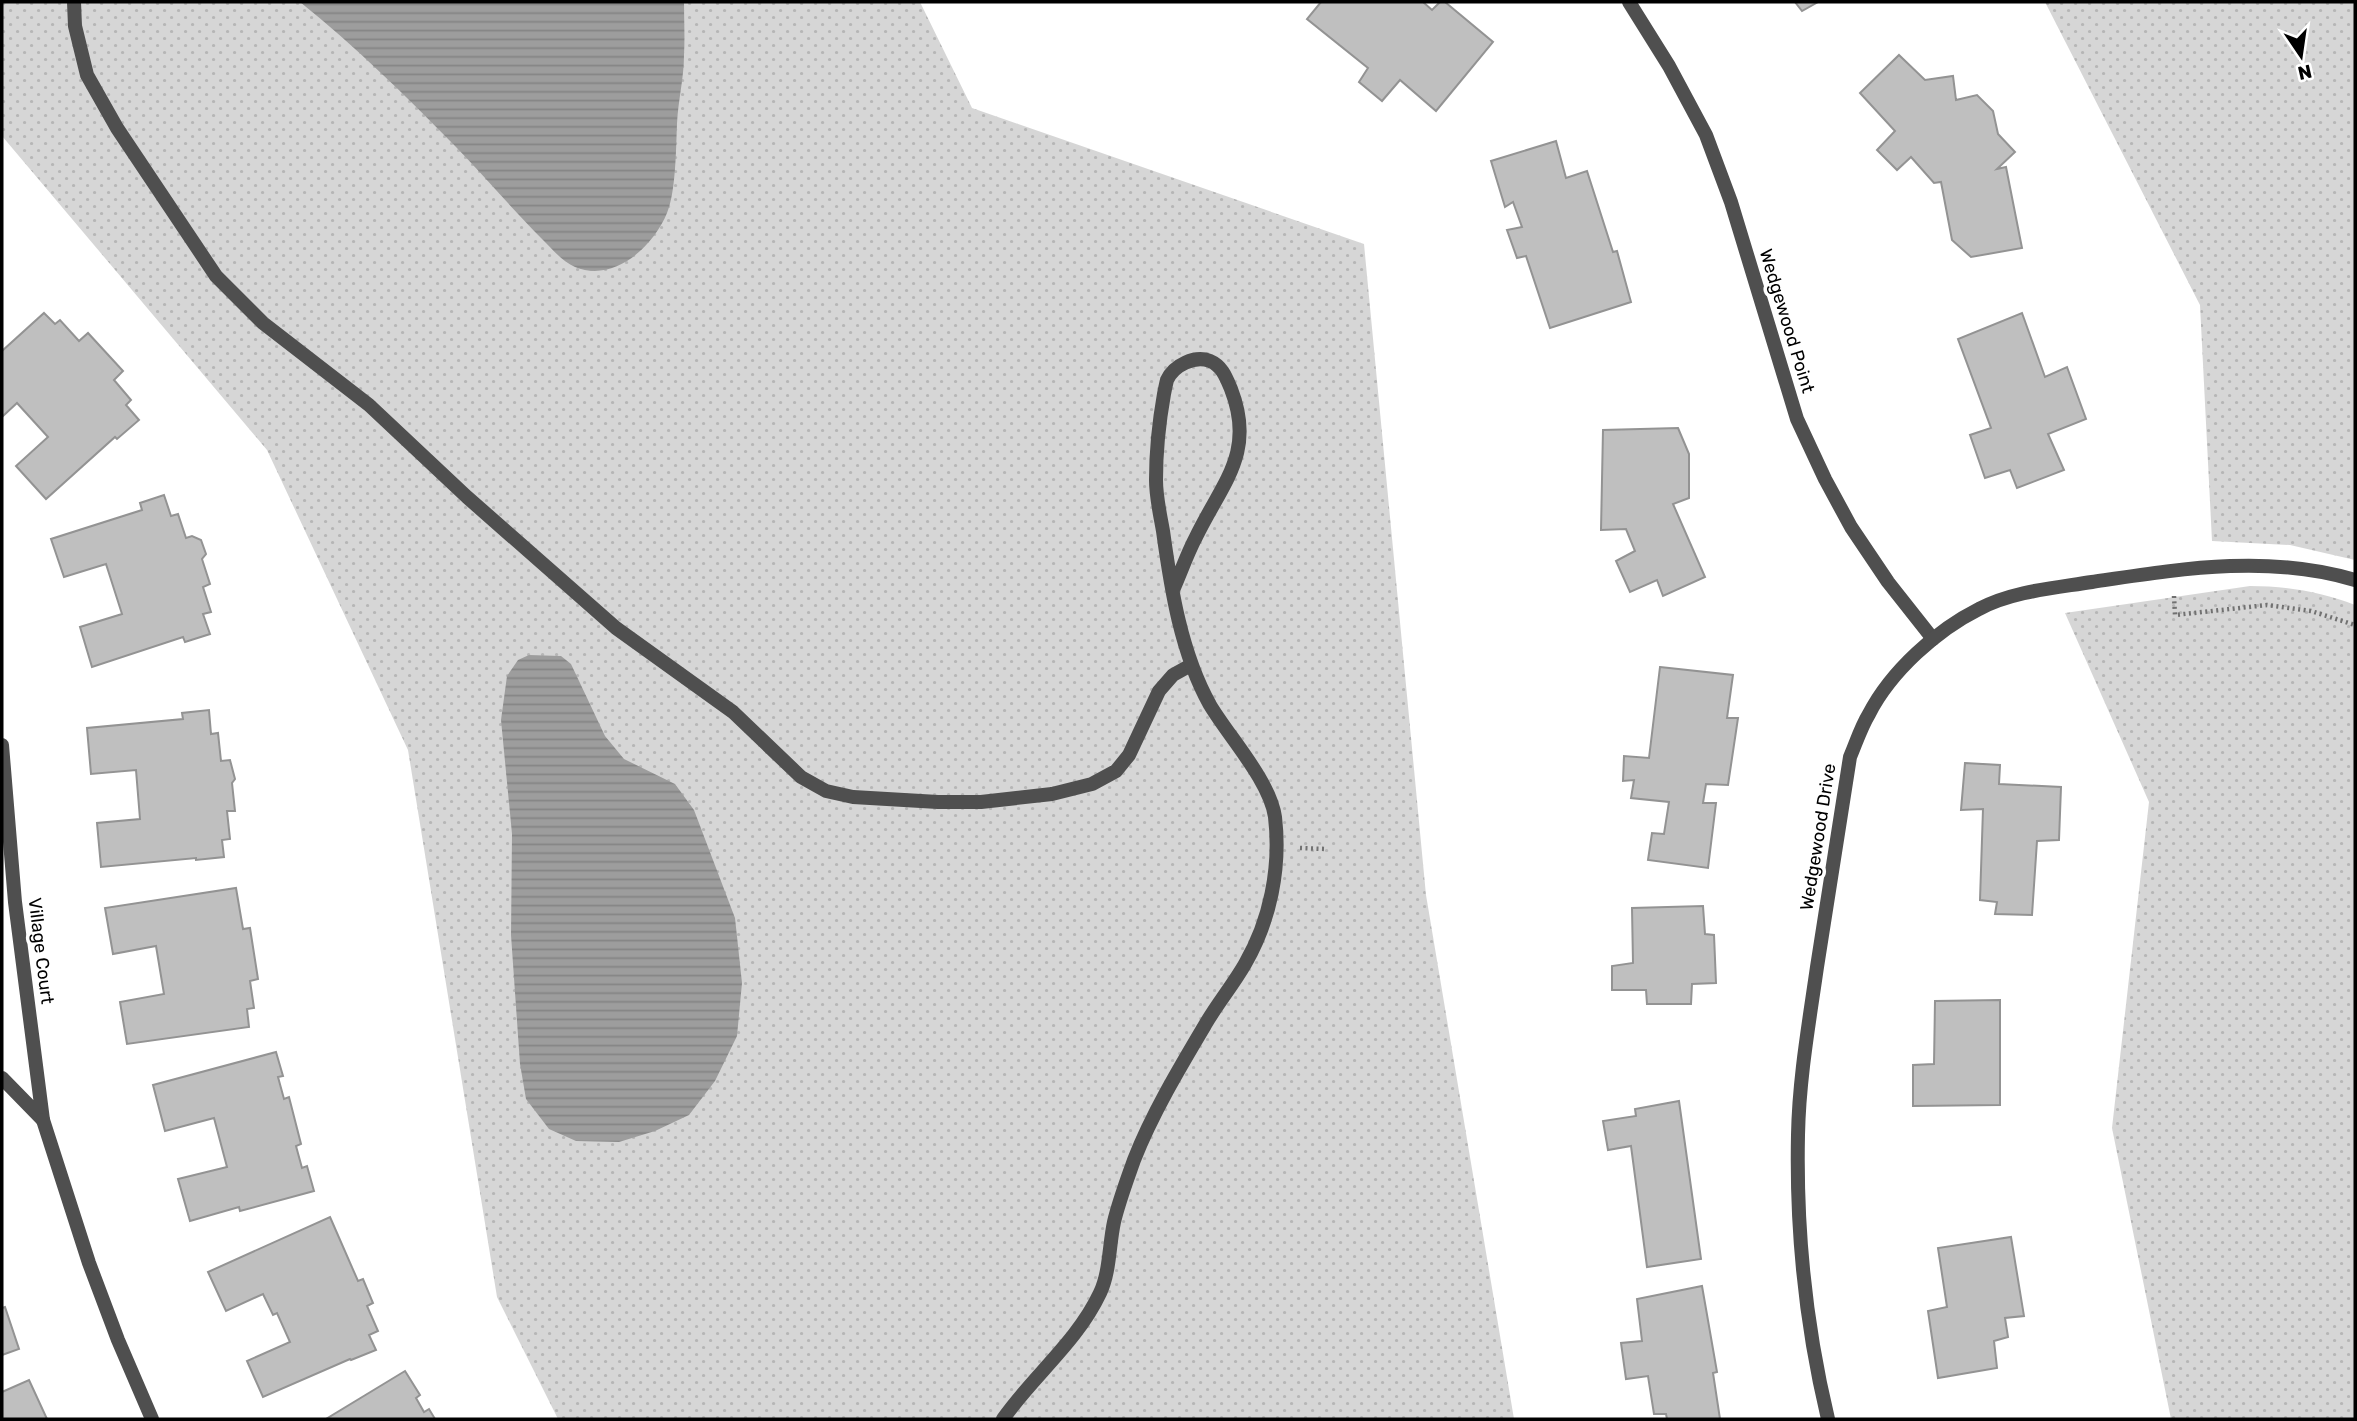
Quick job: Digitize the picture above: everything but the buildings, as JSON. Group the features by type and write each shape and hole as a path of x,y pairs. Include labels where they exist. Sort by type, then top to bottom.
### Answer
{"street":[{"path":"74,2 75,26 87,75 117,128 216,276 263,323 369,405 467,497 616,628 733,712 801,777 826,791 853,797 938,802 981,803 1052,794 1092,784 1116,771 1129,755 1159,691 1173,675 1191,665"},
{"name":"Wedgewood Point","path":"1629,2 1669,66 1706,135 1731,202 1797,419 1825,479 1851,527 1888,582 1933,639"},
{"path":"1003,1419 1020,1394 1085,1319 1102,1290 1114,1220 1135,1158 1167,1092 1205,1024 1244,965 1264,925 1273,881 1274,815 1268,793 1222,723 1191,665 1173,590 1156,483 1158,423 1168,378 1176,368 1190,360 1204,359 1215,363 1224,373 1237,405 1240,437 1230,478 1196,536 1173,590"},
{"name":"Wedgewood Drive","path":"1828,1419 1807,1300 1799,1220 1798,1134 1804,1051 1850,757 1869,713 1896,674 1933,639 1979,608 2013,595 2172,570 2233,565 2330,572 2355,580"},
{"name":"Village Court","path":"2,745 15,902 43,1120 89,1263 152,1419"},
{"name":"Village Court","path":"2,1078 43,1120"}],"path":[{"path":"2172,570 2175,615 2267,605 2311,611 2355,625"}],"shaded area":[{"path":"2,2 920,2 972,108 1364,244 1426,895 1514,1419 558,1419 497,1297 408,750 267,450 2,136"},
{"path":"300,2 684,2 684,64 674,182 670,204 661,226 642,249 618,266 590,271 571,265 550,247 399,90"},
{"path":"2045,2 2355,2 2355,560 2290,545 2212,541 2200,305"},
{"path":"2250,586 2303,591 2355,605 2355,1419 2171,1419 2112,1128 2149,802 2065,613"},
{"path":"529,655 561,656 571,664 605,736 624,759 675,784 694,810 735,918 742,983 737,1036 715,1081 689,1115 655,1131 619,1142 576,1141 549,1129 526,1099 520,1064 511,935 512,834 501,720 507,676 518,660"}]}
